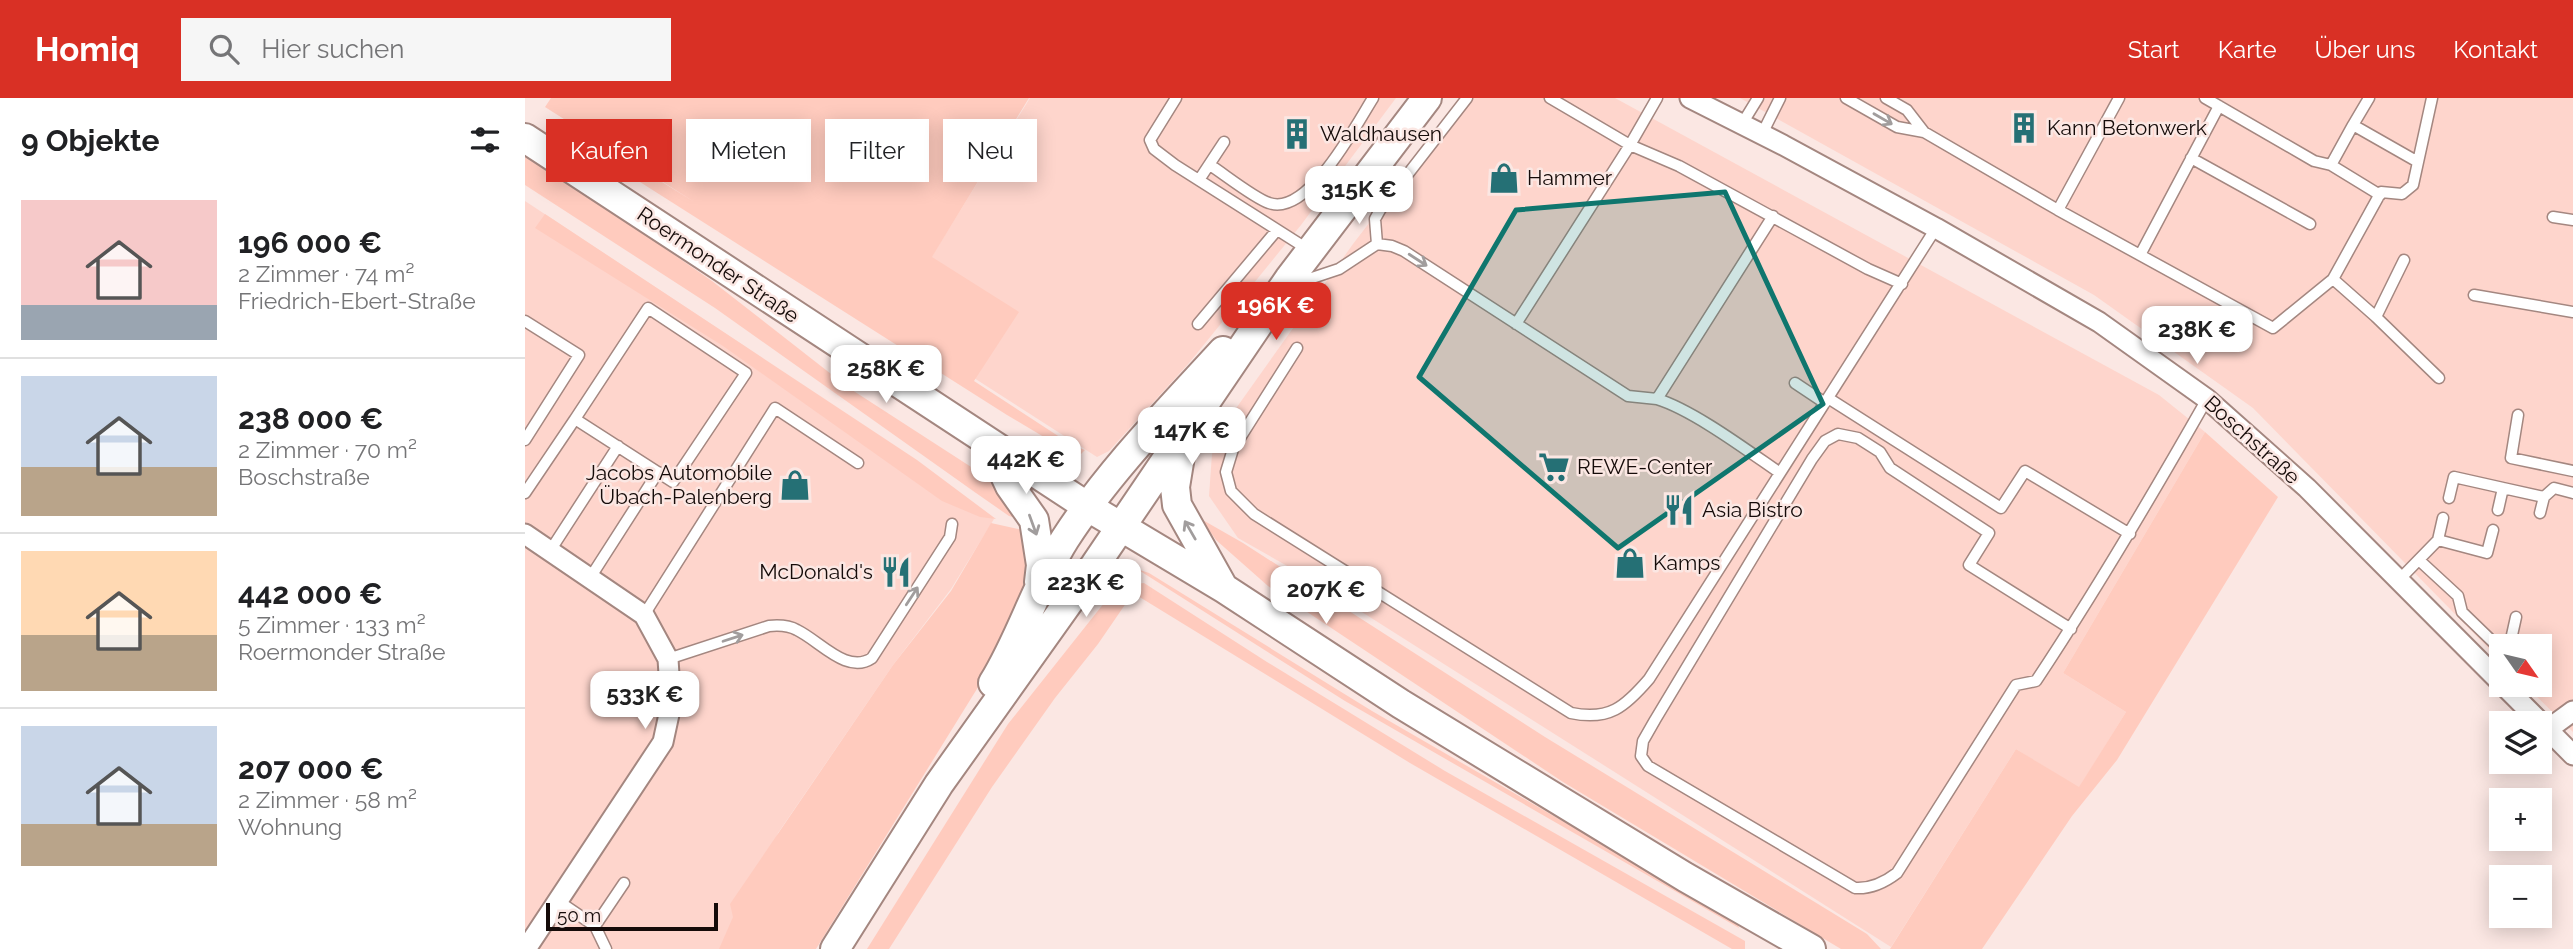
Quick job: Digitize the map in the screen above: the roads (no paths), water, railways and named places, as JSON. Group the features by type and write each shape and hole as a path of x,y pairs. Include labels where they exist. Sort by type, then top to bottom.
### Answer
{"main road":[{"path":"835,949 939,784 1121,527 1309,250 1427,98"},
{"name":"Roermonder Straße","path":"525,138 1088,507 1224,589 1401,704 1685,877 1811,949"},
{"path":"939,784 954,746 1000,673 1037,590 1064,541 1119,468 1289,279"},
{"path":"1184,435 1175,487 1177,505 1224,589"},
{"path":"990,443 1010,486 1034,520 1041,565 1037,590"}],"street":[{"name":"Boschstraße","path":"1690,98 1936,228 2099,322 2207,399 2307,488 2528,711"},
{"path":"525,534 644,615 668,659 671,705 663,742 526,949"},
{"path":"2552,726 2573,711"},
{"name":"Boschstraße","path":"2552,735 2573,755"}],"lane":[{"path":"1176,98 1150,140 1154,149 1309,250"},
{"path":"1210,165 1269,203 1295,199 1324,172 1373,98"},
{"path":"1377,244 1375,219 1380,210 1467,98"},
{"path":"1549,98 1630,145 1679,166 1868,269 1902,284"},
{"path":"1516,324 1657,98"},
{"path":"1742,124 1758,98"},
{"path":"1762,134 1780,98"},
{"path":"1846,98 1897,127 1924,132 2058,210 2273,328 2333,279 2382,191 2402,194 2413,185 2432,98"},
{"path":"1886,98 1907,110 1924,132"},
{"path":"2058,210 2119,98"},
{"path":"2205,98 2315,160 2331,165 2380,195"},
{"path":"2331,165 2369,98"},
{"path":"2140,256 2219,106"},
{"path":"2353,125 2418,162"},
{"path":"1199,180 1224,142"},
{"path":"2191,158 2310,224"},
{"path":"1657,399 1773,216"},
{"path":"2553,217 2573,220"},
{"path":"1297,348 1233,449 1226,472 1231,491 1254,514 1571,713 1591,717 1612,712 1631,701 1650,679 1936,228"},
{"path":"1198,324 1277,229"},
{"path":"1289,279 1312,278 1339,269 1377,244 1392,246 1404,251 1628,397 1667,402 1780,473"},
{"path":"2376,317 2404,260"},
{"path":"2333,279 2438,378"},
{"path":"2474,295 2573,312"},
{"path":"525,493 648,308 746,373 673,482 575,419"},
{"path":"525,321 579,355 525,440"},
{"path":"1795,383 2001,508 2025,471 2130,534"},
{"path":"2071,629 1969,565 1989,533 1890,468 1880,452 1858,438 1838,434 1825,440 1812,459 1654,720 1643,741 1641,756 1649,766 1855,888 1866,889 1887,881 1897,873 2016,685 2036,681 2071,629 2130,534 2207,399"},
{"path":"644,615 775,408 858,463"},
{"path":"2518,415 2511,458 2573,471"},
{"path":"550,551 618,446"},
{"path":"590,578 658,472"},
{"path":"2449,498 2453,477 2543,497"},
{"path":"2498,510 2503,488"},
{"path":"2540,513 2543,497 2554,488 2573,493"},
{"path":"2398,581 2438,540 2444,518"},
{"path":"668,659 769,625 784,625 796,629 852,664 863,664 872,658 950,537 952,524"},
{"path":"2438,540 2487,553 2493,530"},
{"path":"2420,561 2458,596 2462,612 2493,642 2510,644 2516,617"},
{"path":"595,926 624,883"},
{"path":"558,901 595,926 606,949"}],"place":[{"name":"Kann Betonwerk","path":"2024,128"},
{"name":"Waldhausen","path":"1297,134"},
{"name":"Hammer","path":"1504,178"},
{"name":"REWE-Center","path":"1554,467"},
{"name":"Jacobs Automobile Übach-Palenberg","path":"795,485"},
{"name":"Asia Bistro","path":"1679,510"},
{"name":"Kamps","path":"1630,563"},
{"name":"McDonald's","path":"896,572"}]}
